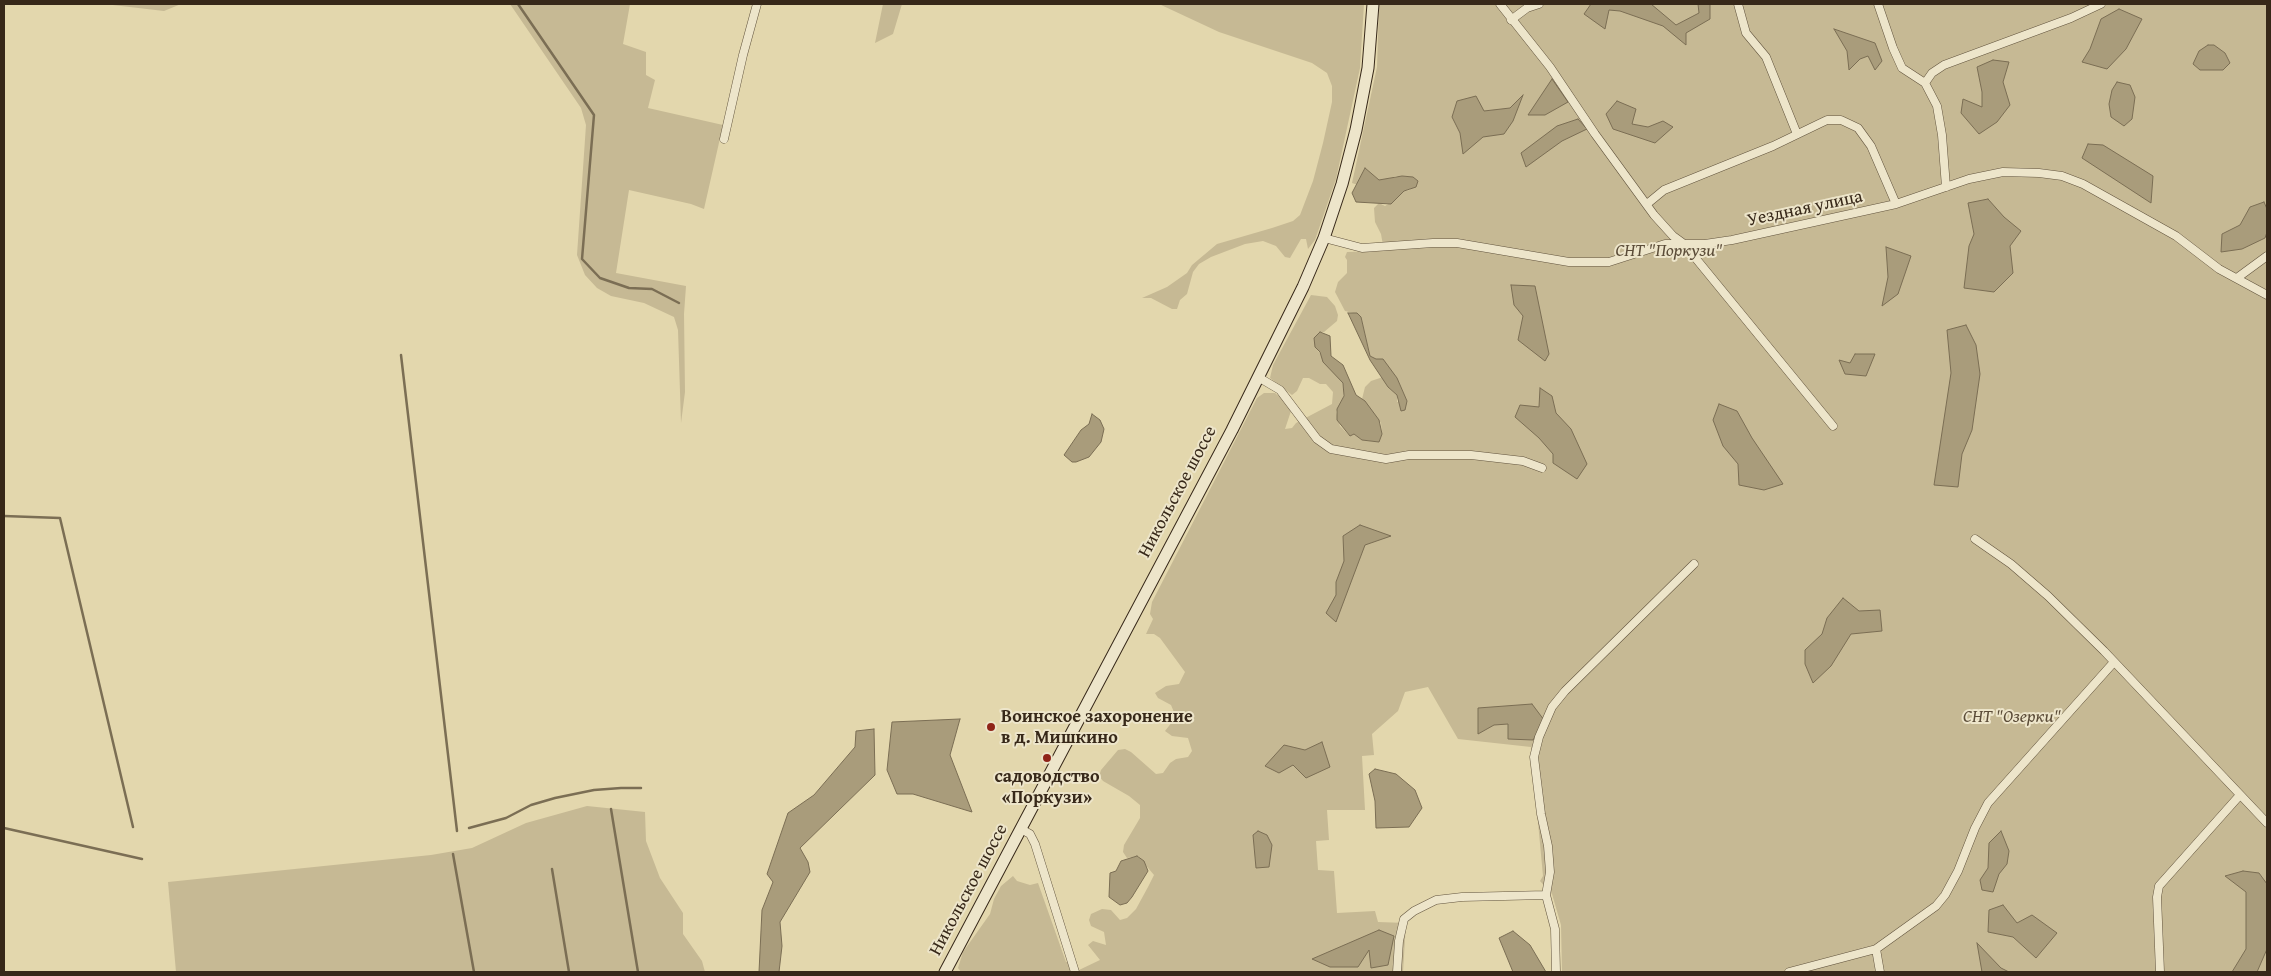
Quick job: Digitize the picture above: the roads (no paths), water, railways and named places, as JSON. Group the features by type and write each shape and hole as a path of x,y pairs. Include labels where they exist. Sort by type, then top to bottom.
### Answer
{"main road":[{"name":"Никольское шоссе","path":"945,972 1258,378 1299,295 1324,238 1342,184 1356,130 1368,68 1373,4"}],"street":[{"path":"724,139 757,4"},
{"path":"1500,4 1550,67 1595,134 1647,204 1673,236 1684,244 1833,426"},
{"path":"1511,20 1527,8 1539,4"},
{"path":"1738,4 1746,33 1766,57 1797,134"},
{"path":"1878,4 1902,68 1925,83 1937,106 1942,135 1946,187"},
{"path":"1925,83 1932,73 1944,66 2071,18 2101,4"},
{"path":"1647,204 1664,190 1773,146 1827,120 1841,120 1858,128 1871,146 1896,204"},
{"name":"Уездная улица","path":"1324,238 1362,248 1433,242 1457,243 1569,262 1610,262 1665,244 1705,244 1732,240 1896,204 1969,179 2003,172 2062,176 2083,184 2176,236 2219,269 2264,293"},
{"path":"2237,278 2267,256"},
{"path":"1258,378 1280,390 1317,439 1331,450 1386,459 1409,455 1471,455 1523,461 1542,468"},
{"path":"1975,539 2028,577 2114,662 2267,822"},
{"path":"1556,972 1555,929 1546,895 1550,872 1548,846 1541,814 1534,757 1539,737 1552,707 1565,691 1694,564"},
{"path":"1789,972 1876,949 1936,906 1946,895 1988,803 2114,662"},
{"path":"2160,972 2157,897 2159,886 2240,795"},
{"path":"1021,829 1030,834 1035,844 1075,972"},
{"path":"1397,972 1399,940 1404,920 1414,911 1436,900 1462,897 1546,895"},
{"path":"1876,949 1880,972"}],"waterway":[{"path":"518,4 594,115 582,259 600,278 629,288 652,289 679,303"},
{"path":"401,355 457,831"},
{"path":"4,516 60,518 133,827"},
{"path":"469,828 506,818 531,805 555,798 594,790 641,788"},
{"path":"611,809 638,972"},
{"path":"4,828 142,859"},
{"path":"453,854 474,972"},
{"path":"552,869 569,972"}],"place":[{"name":"Воинское захоронение в д. Мишкино","path":"991,727"},
{"name":"садоводство «Поркузи»","path":"1047,758"}],"park label":[{"name":"СНТ \"Поркузи\"","path":"1669,251"},
{"name":"СНТ \"Озерки\"","path":"2012,717"}]}
